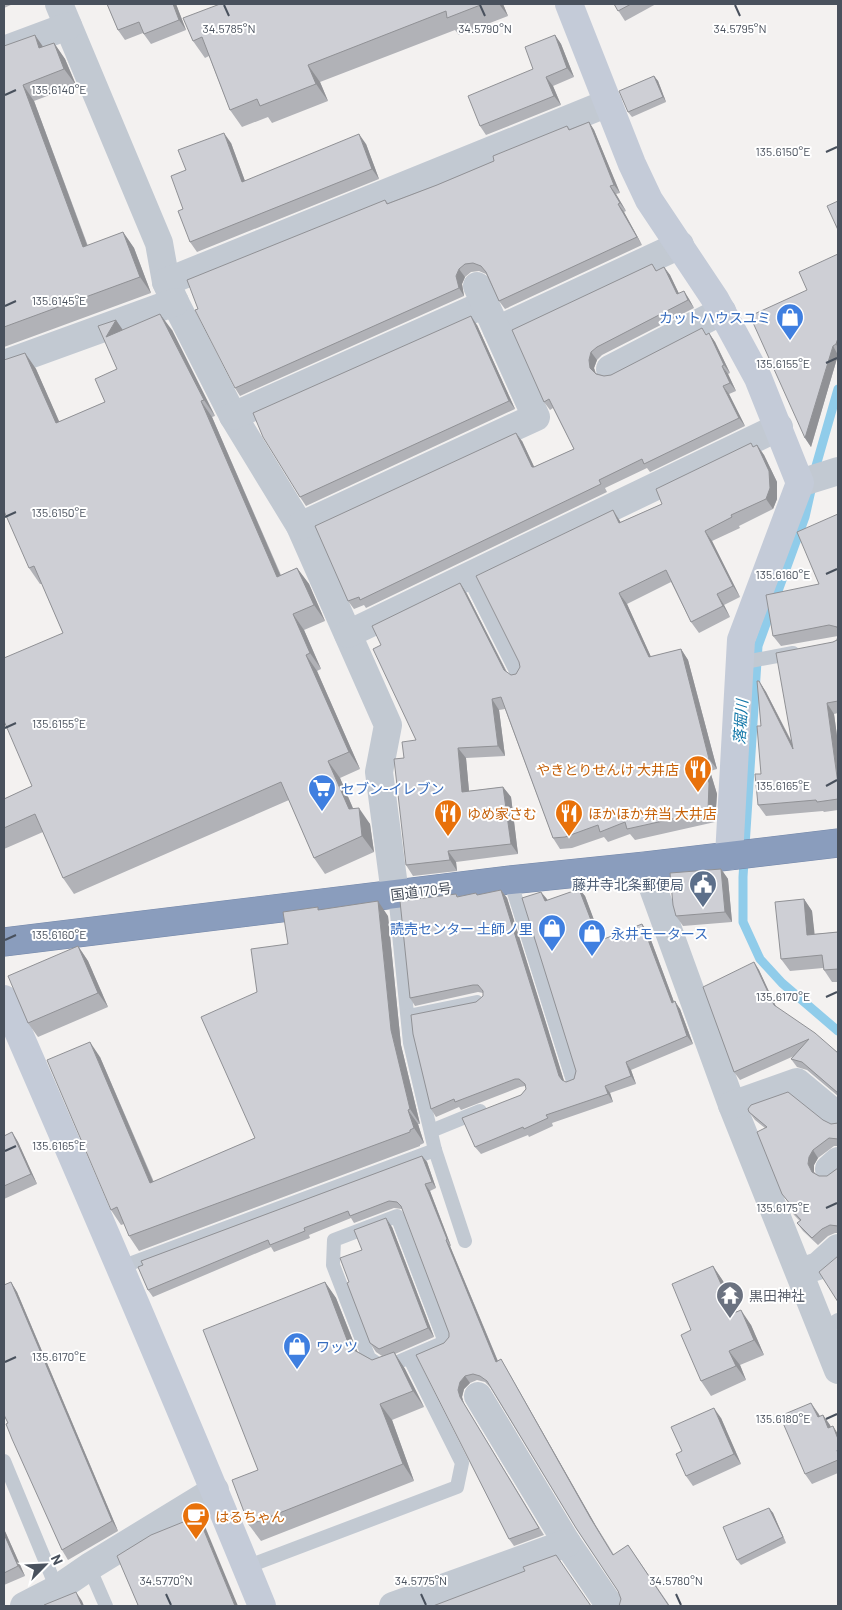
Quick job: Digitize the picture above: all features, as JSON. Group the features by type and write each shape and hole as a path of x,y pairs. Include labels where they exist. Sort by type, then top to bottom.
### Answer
{"highway":[{"name":"国道170号","path":"4,942 510,880 838,843"}],"street":[{"path":"569,4 632,164 649,200 722,311 758,378 779,427 824,473 741,640 746,662 741,854"},
{"path":"4,50 63,15 158,243 170,292 233,416 300,526 388,725 379,772 396,894"},
{"path":"4,364 608,103"},
{"path":"497,330 680,245"},
{"path":"233,416 481,295 536,417 300,526"},
{"path":"610,369 722,311"},
{"path":"348,634 779,427"},
{"path":"645,866 732,1106 800,1272 830,1325 838,1370"},
{"path":"4,999 121,1267 262,1606"},
{"path":"732,1106 797,1082 838,1116"},
{"path":"800,1272 818,1266 838,1248"},
{"path":"478,1396 567,1543 610,1606"},
{"path":"24,1606 57,1589 89,1567 215,1490"},
{"path":"393,1606 567,1543"}],"lane":[{"path":"468,576 519,677"},
{"path":"746,662 810,650"},
{"path":"510,880 573,1081"},
{"path":"396,894 410,1043 435,1150 465,1241"},
{"path":"408,1016 480,1001"},
{"path":"431,1131 495,1106"},
{"path":"121,1267 435,1150"},
{"path":"397,1216 445,1342 410,1359 384,1368 369,1358 333,1265 334,1240 397,1216"},
{"path":"246,1567 457,1487 462,1463 410,1359"},
{"path":"4,1461 57,1589"},
{"path":"89,1567 106,1606"}],"building":[{"path":"107,4 173,4 179,20 144,34 139,22 118,30"},
{"path":"220,4 483,4 447,18 446,11 308,65 316,84 260,106 257,99 230,110 202,37 193,41 183,18"},
{"path":"614,4 631,4 618,11"},
{"path":"35,35 39,48 54,43 64,69 23,85 83,247 123,232 140,277 4,327 4,46"},
{"path":"555,35 567,68 546,77 554,96 480,126 468,96 533,69 525,47"},
{"path":"654,76 663,97 628,112 619,91"},
{"path":"589,122 614,185 610,186 637,237 499,301 486,272 481,266 473,263 465,264 459,269 456,276 459,288 235,388 195,310 198,309 187,280 385,200 387,204 437,185 494,161 493,156 567,126 569,130"},
{"path":"224,133 242,182 359,134 372,169 190,242 178,211 183,209 171,176 186,170 178,150"},
{"path":"838,201 838,230 827,206"},
{"path":"838,254 838,338 833,346 805,438 750,316 807,290 799,272"},
{"path":"652,264 656,271 664,267 677,294 684,291 688,300 597,347 591,352 590,368 596,374 611,375 702,328 706,335 709,333 724,365 722,366 730,383 723,386 739,418 644,464 642,459 599,480 601,484 360,600 359,597 348,601 315,526 516,433 532,467 574,449 549,399 544,402 512,330"},
{"path":"160,314 204,400 201,401 277,577 297,568 314,605 293,614 310,653 306,655 349,752 328,761 349,809 359,808 362,836 314,858 281,782 63,878 35,814 4,828 4,799 32,786 4,721 4,658 63,633 34,566 29,568 4,511 4,360 25,353 56,423 105,402 95,379 117,369 98,326 116,320 106,337"},
{"path":"471,316 509,401 300,497 263,437 253,413"},
{"path":"751,443 753,447 757,445 769,471 770,488 766,499 731,515 732,517 705,531 733,586 717,594 723,606 691,622 666,570 619,593 649,657 681,649 709,759 703,760 709,783 708,811 627,829 625,822 600,832 598,825 565,837 553,838 501,697 492,699 498,746 458,748 462,792 503,787 511,844 448,851 450,860 406,865 394,759 404,758 402,742 416,740 373,649 381,645 372,626 460,583 504,670 511,675 516,674 520,667 519,662 476,576 613,510 619,523 662,504 656,489"},
{"path":"838,514 838,630 837,627 829,625 773,636 766,595 819,584 797,532"},
{"path":"838,635 838,701 827,703 838,784 838,799 758,805 755,774 761,774 757,726 761,726 757,681 759,681 793,749 776,653 833,642 837,640"},
{"path":"721,869 725,912 676,916 670,873"},
{"path":"579,889 599,941 642,924 672,1003 675,1001 687,1036 626,1062 631,1076 605,1086 608,1094 546,1115 548,1118 524,1129 523,1127 475,1147 462,1118 521,1095 526,1089 525,1084 519,1079 515,1079 455,1102 454,1099 431,1109 413,1034 411,1015 476,1002 483,996 483,991 478,985 473,985 410,998 400,901 456,894 457,897 476,893 477,895 501,890 559,1076 566,1082 574,1079 576,1071 522,898 541,892 545,901"},
{"path":"804,899 807,935 838,932 838,969 824,970 822,955 781,959 775,902"},
{"path":"378,901 391,1030 410,1109 408,1110 414,1128 410,1132 129,1236 117,1207 111,1210 47,1060 90,1042 150,1183 255,1138 201,1017 257,992 251,949 288,944 283,912 318,907 318,910"},
{"path":"78,946 98,993 28,1023 8,976"},
{"path":"754,962 774,1005 815,1033 838,1053 838,1093 802,1062 791,1059 809,1039 734,1072 703,987"},
{"path":"788,1092 823,1120 831,1124 838,1123 838,1139 829,1138 813,1150 808,1164 812,1172 819,1176 827,1176 838,1168 838,1226 830,1225 812,1238 797,1223 801,1220 789,1207 791,1205 782,1194 757,1132 767,1127 748,1109 751,1105"},
{"path":"12,1132 31,1174 4,1186 4,1136"},
{"path":"422,1156 432,1182 425,1184 496,1362 501,1359 613,1555 628,1545 669,1606 619,1606 621,1599 618,1591 576,1528 487,1381 473,1374 465,1376 460,1382 458,1390 460,1397 539,1528 509,1539 416,1355 444,1343 449,1337 449,1333 401,1206 397,1202 389,1201 350,1216 348,1211 304,1228 305,1231 270,1245 268,1240 148,1290 138,1267 143,1265 141,1261"},
{"path":"386,1218 428,1328 379,1349 370,1343 347,1283 349,1282 340,1258 362,1250 354,1230"},
{"path":"838,1256 838,1302 819,1272"},
{"path":"713,1266 734,1313 741,1310 754,1340 729,1351 736,1366 701,1381 681,1335 691,1330 672,1284"},
{"path":"11,1282 112,1521 62,1550 12,1439 4,1415 4,1285"},
{"path":"325,1282 352,1349 372,1360 394,1352 413,1391 380,1404 403,1464 249,1525 232,1480 258,1470 203,1330"},
{"path":"811,1403 818,1417 823,1415 828,1428 833,1426 838,1439 838,1460 805,1474 780,1416"},
{"path":"714,1408 734,1454 686,1476 676,1454 682,1451 671,1427"},
{"path":"769,1508 783,1537 737,1560 723,1527"},
{"path":"198,1516 235,1606 136,1606 138,1605 117,1556 151,1535"},
{"path":"4,1534 18,1566 4,1573"},
{"path":"556,1555 591,1606 433,1606 525,1571 523,1567"},
{"path":"76,1592 82,1606 44,1605"}],"waterway":[{"name":"落堀川","path":"814,473 838,389"},
{"name":"落堀川","path":"812,486 805,517 758,646 743,877 743,922 760,959 782,983 838,1031"}],"place":[{"name":"カットハウスユミ","path":"790,341"},
{"name":"やきとりせんけ 大井店","path":"698,793"},
{"name":"セブン-イレブン","path":"322,812"},
{"name":"ゆめ家さむ","path":"448,837"},
{"name":"ほかほか弁当 大井店","path":"569,837"},
{"name":"藤井寺北条郵便局","path":"703,908"},
{"name":"読売センター 土師ノ里","path":"552,952"},
{"name":"永井モータース","path":"592,957"},
{"name":"黒田神社","path":"730,1319"},
{"name":"ワッツ","path":"297,1370"},
{"name":"はるちゃん","path":"196,1540"}]}
